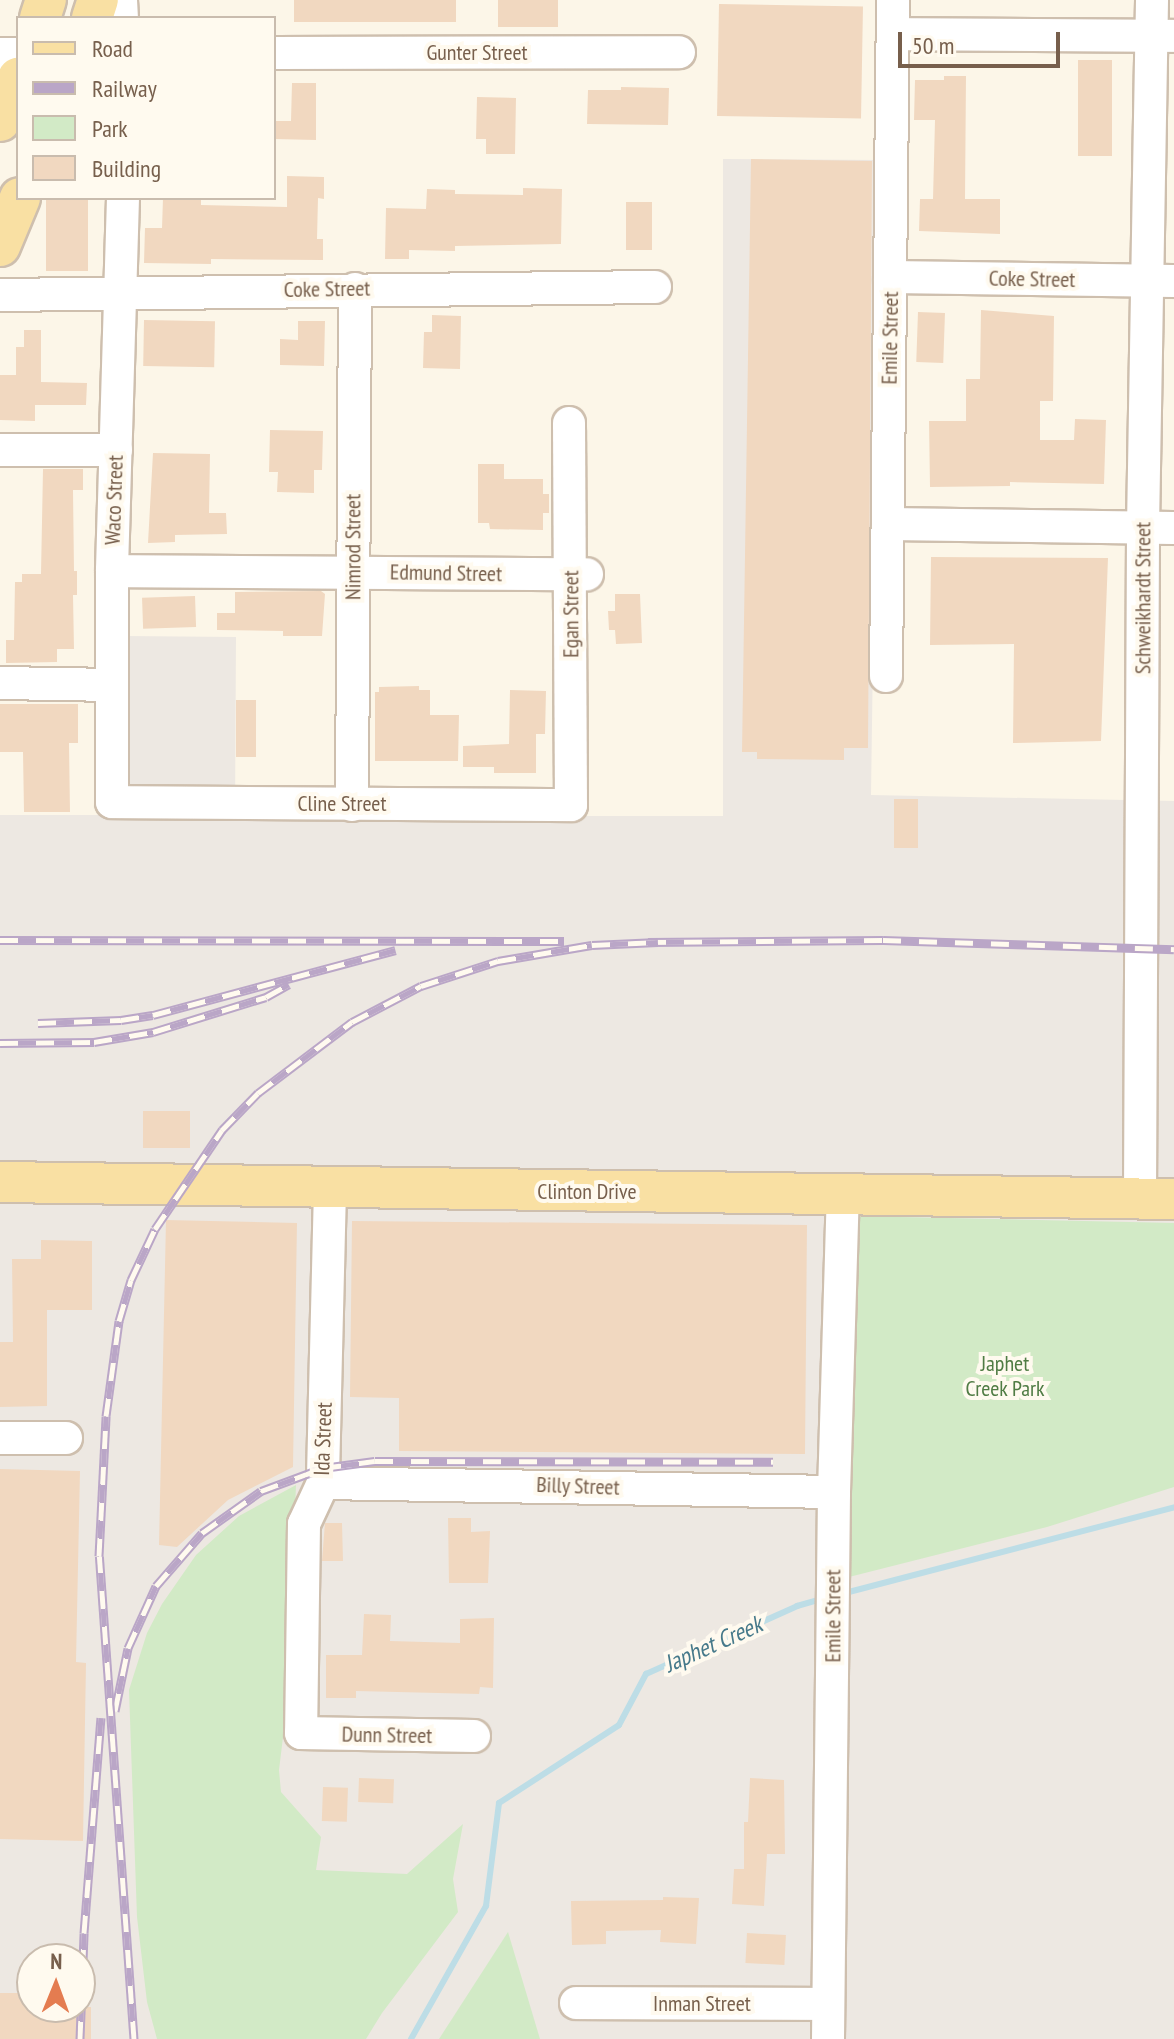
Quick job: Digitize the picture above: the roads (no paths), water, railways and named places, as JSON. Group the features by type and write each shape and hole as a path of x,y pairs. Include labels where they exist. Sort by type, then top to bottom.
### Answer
{"main road":[{"path":"0,121 16,83"},
{"path":"0,246 19,200"},
{"name":"Clinton Drive","path":"0,1182 330,1189 843,1192 1157,1198"}],"street":[{"name":"Emile Street","path":"886,676 893,0"},
{"name":"Schweikhardt Street","path":"1152,0 1163,36 1158,528 1157,1198"},
{"path":"893,34 1163,36"},
{"name":"Gunter Street","path":"276,53 679,52"},
{"name":"Waco Street","path":"112,802 112,571 123,200"},
{"name":"Coke Street","path":"890,277 1161,281"},
{"name":"Coke Street","path":"0,295 655,287"},
{"name":"Nimrod Street","path":"352,805 355,289"},
{"name":"Egan Street","path":"569,423 579,574 571,805"},
{"path":"0,450 116,450"},
{"path":"888,524 1158,528"},
{"name":"Edmund Street","path":"112,571 579,574"},
{"path":"0,683 111,685"},
{"name":"Cline Street","path":"112,802 571,805"},
{"name":"Ida Street","path":"301,1733 304,1524 323,1483 330,1189"},
{"name":"Emile Street","path":"828,2039 834,1502 843,1192"},
{"path":"0,1438 66,1438"},
{"name":"Billy Street","path":"323,1483 834,1502"},
{"name":"Dunn Street","path":"301,1733 474,1736"},
{"name":"Inman Street","path":"576,2003 828,2004"}],"waterway":[{"name":"Japhet Creek","path":"845,1593 1174,1507"},
{"name":"Japhet Creek","path":"411,2039 486,1906 499,1803 619,1725 646,1674 797,1606 822,1599"}],"railway":[{"path":"0,940 564,941"},
{"path":"648,942 883,940 1174,949"},
{"path":"134,2039 99,1556 106,1416 119,1321 131,1280 155,1229 222,1130 258,1093 352,1022 421,986 498,961 592,945 658,942"},
{"path":"38,1023 121,1020 153,1015 395,950"},
{"path":"0,1043 94,1042 153,1032 266,997 289,984"},
{"path":"115,1711 128,1648 156,1586 202,1533 261,1491 323,1468 375,1461 773,1462"},
{"path":"80,2039 84,1933 101,1718"}],"park label":[{"name":"Japhet Creek Park","path":"1005,1376"}]}
